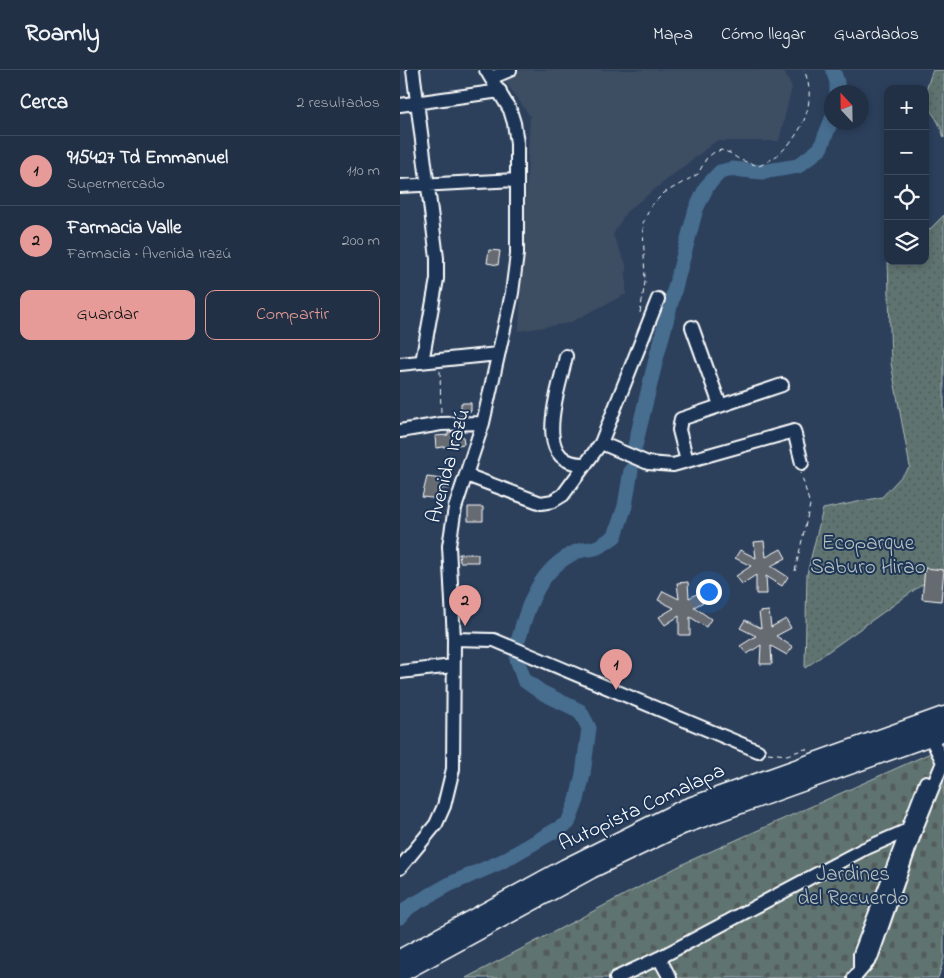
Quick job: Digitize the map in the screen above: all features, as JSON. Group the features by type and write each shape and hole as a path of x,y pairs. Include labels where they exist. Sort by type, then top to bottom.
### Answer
{"highway":[{"name":"Autopista Comalapa","path":"400,959 510,898 659,820 715,796 944,716"},
{"name":"Autopista Comalapa","path":"400,973 591,869 682,825 937,733"}],"street":[{"path":"413,70 437,258 437,279 422,362"},
{"path":"488,74 510,70"},
{"name":"Avenida Irazú","path":"400,868 436,824 450,785 455,740 454,639 449,546 455,508 483,423 512,293 517,254 517,180 514,123 510,110 500,91 488,74"},
{"path":"400,105 500,91"},
{"path":"400,186 517,180"},
{"path":"466,476 541,503 553,501 563,495 601,443 658,298"},
{"path":"692,327 720,405"},
{"path":"400,364 498,354"},
{"path":"566,356 550,434 553,447 561,456 572,464 586,464"},
{"path":"687,462 680,430 681,419 782,385"},
{"path":"400,431 441,424 483,423"},
{"path":"601,443 648,463 668,465 687,462 794,431 802,462"},
{"path":"454,639 494,640 758,751"},
{"path":"400,672 454,666"},
{"path":"857,974 860,954 911,828 942,760 937,749 937,733"},
{"path":"616,978 659,958 862,850 911,828"},
{"path":"659,958 670,978"}],"path":[{"path":"640,319 645,282 643,223 651,206 664,193 698,174 706,159 721,150 730,153 740,160 759,166 774,160 801,131 809,97 808,80 804,70"},
{"path":"440,360 441,424"},
{"path":"795,571 810,505 800,469 802,462"},
{"path":"758,751 786,755 805,749 833,756"}],"shaded area":[{"path":"497,70 783,70 792,87 779,141 716,141 626,212 613,235 626,264 626,294 569,323 519,331 530,116"}],"green space":[{"path":"933,70 944,70 944,138 929,108 928,84"},
{"name":"Ecoparque Saburo Hirao","path":"944,215 944,569 805,668 807,574 823,509 882,497 910,467 891,363 888,265 929,265 929,230"},
{"name":"Jardines del Recuerdo","path":"944,747 944,958 938,978 466,978 687,862"}],"building":[{"path":"489,250 500,251 498,265 487,263"},
{"path":"461,403 471,403 471,411 461,411"},
{"path":"448,432 456,432 457,437 463,436 464,444 436,448 435,436 448,435"},
{"path":"427,477 450,480 449,489 442,488 441,499 422,497"},
{"path":"468,507 483,507 483,521 468,521"},
{"path":"764,541 766,557 781,549 786,558 771,566 788,577 782,586 766,576 767,594 756,594 756,575 742,584 736,576 751,566 735,558 740,550 756,558 754,542"},
{"path":"459,554 478,554 478,562 460,562"},
{"path":"925,568 944,570 941,601 922,599"},
{"path":"688,582 689,598 704,590 709,599 694,607 711,619 706,627 690,617 690,635 679,635 679,616 665,625 659,617 674,608 658,600 663,591 679,599 677,583"},
{"path":"769,611 771,627 786,619 791,628 776,636 793,647 787,655 771,646 772,664 760,664 761,645 747,654 740,646 756,636 740,628 745,620 761,628 759,612"}],"waterway":[{"path":"833,70 837,85"},
{"path":"635,446 696,209 707,186 720,172 732,169 762,172 798,166 820,149 828,130"},
{"path":"519,638 532,600 545,577 554,567 576,552 598,547 615,536 625,506 631,470"},
{"path":"400,917 409,907 450,884 501,862 568,823 577,800 583,774 589,728 580,711 541,692 524,680 517,659"}],"place":[{"name":"Farmacia Valle","path":"465,626"},
{"name":"915427 Td Emmanuel","path":"616,690"}]}
